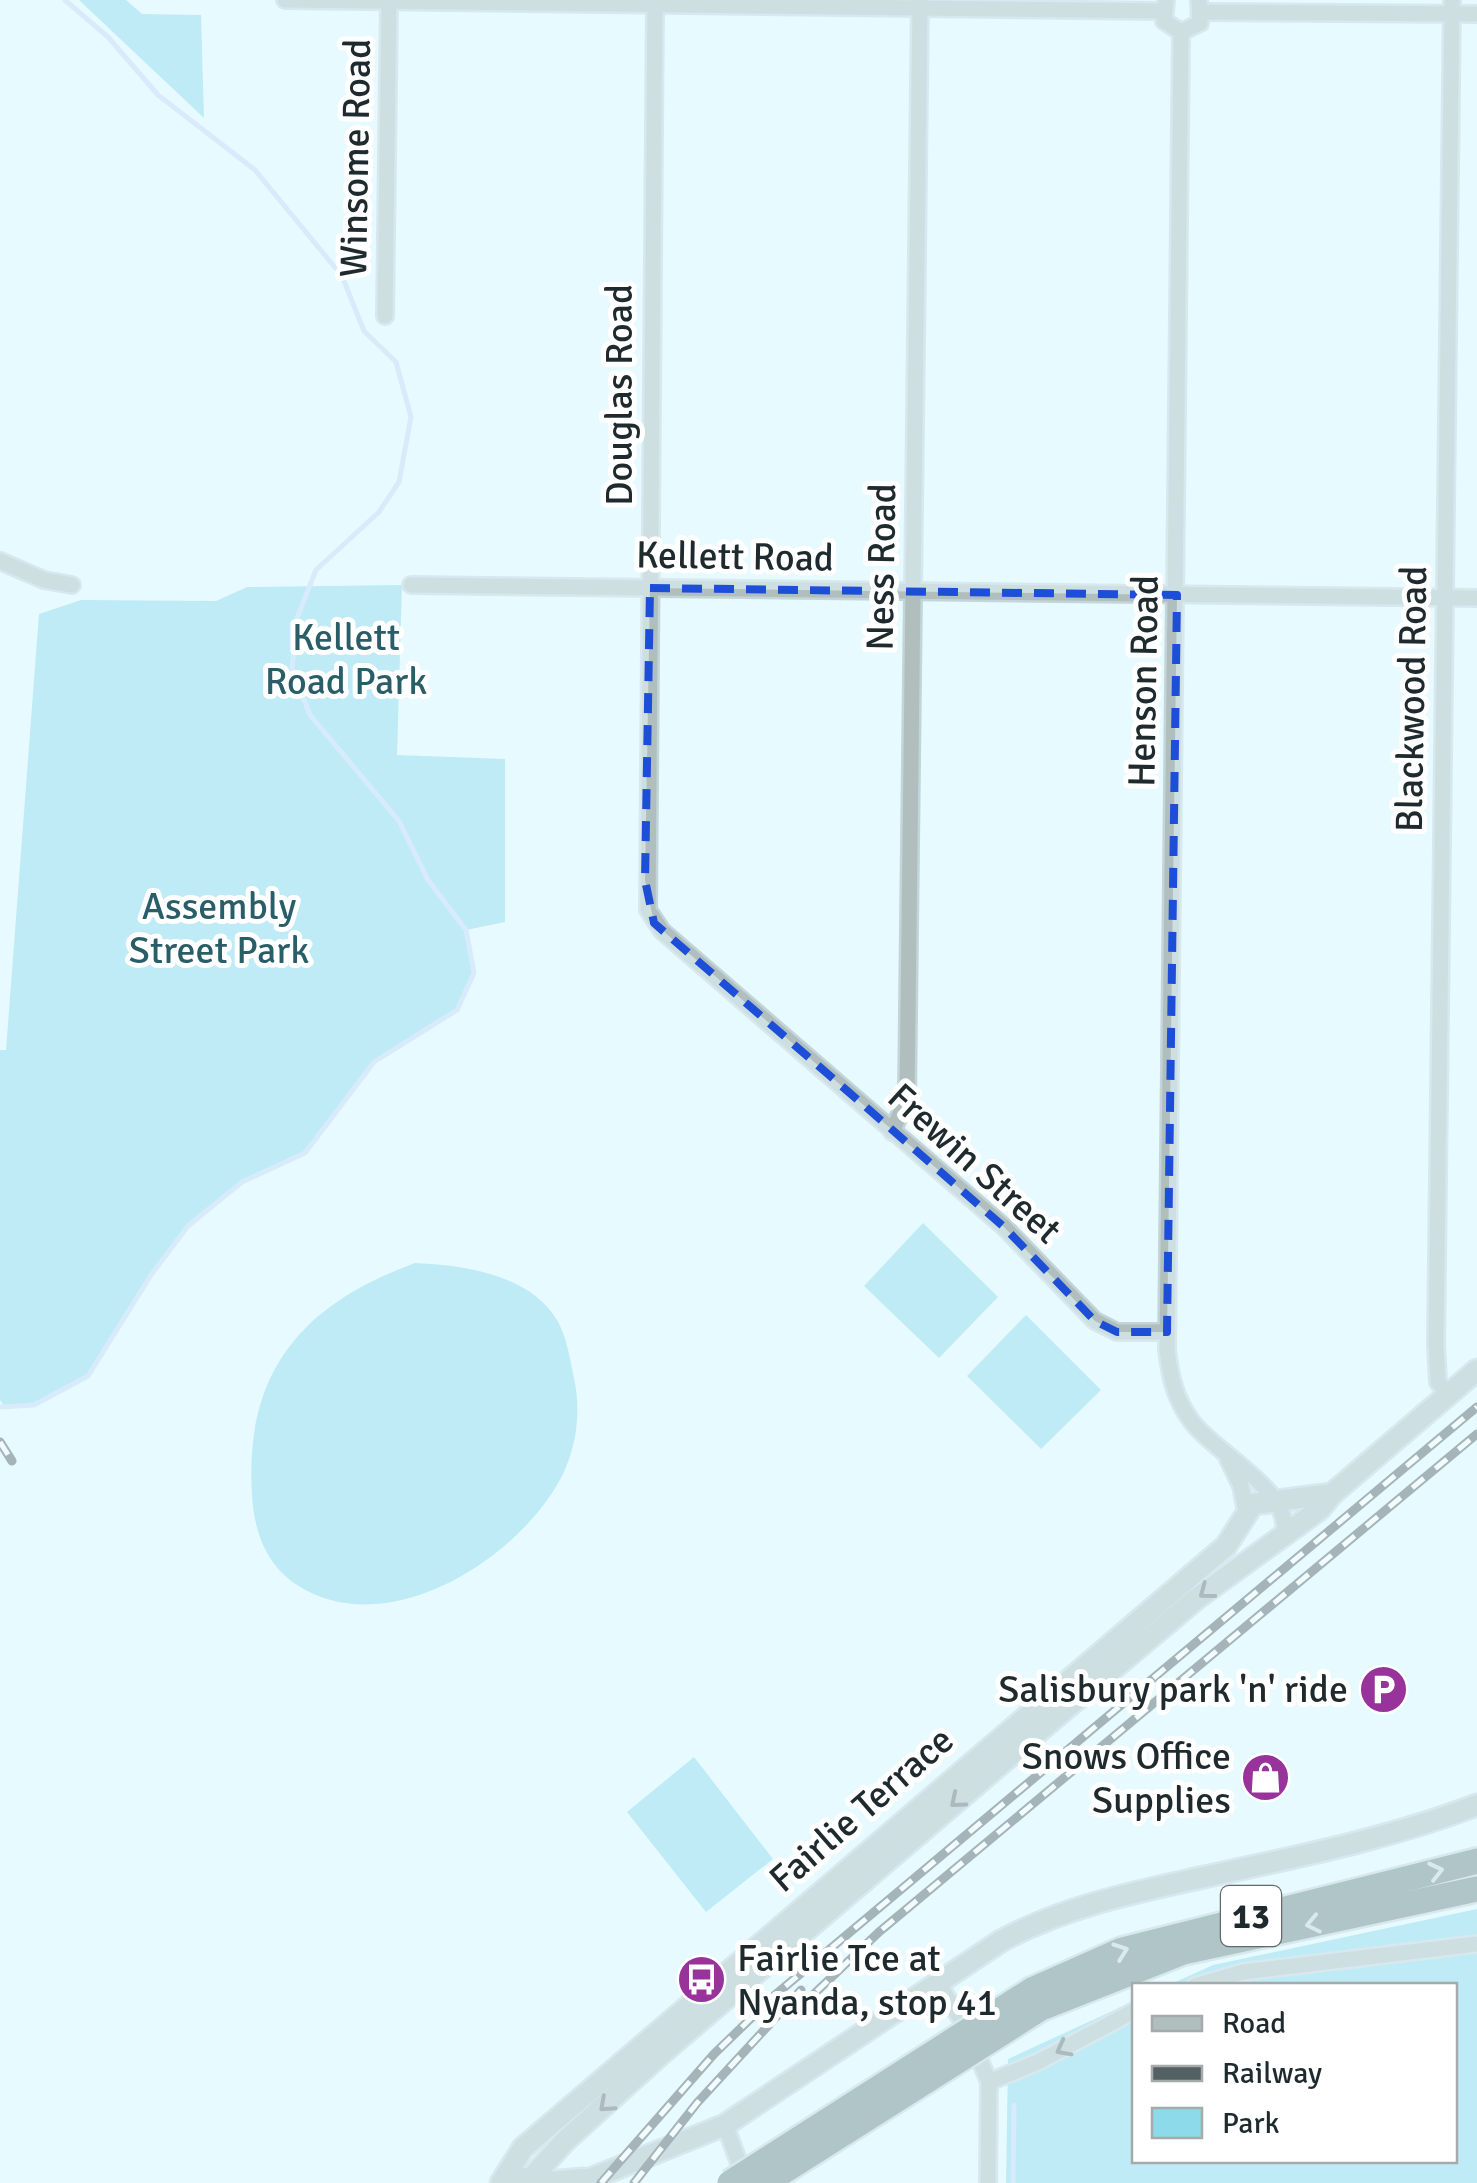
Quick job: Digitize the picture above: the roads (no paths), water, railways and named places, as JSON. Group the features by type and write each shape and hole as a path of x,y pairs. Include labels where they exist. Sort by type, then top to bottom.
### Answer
{"highway":[{"name":"13","path":"730,2183 1122,1950 1477,1861"},
{"name":"13","path":"765,2183 1036,1998 1184,1952 1477,1889"}],"street":[{"path":"284,0 1164,6 1168,25 1180,32 1196,27 1201,6 1451,7 1477,14"},
{"name":"Winsome Road","path":"386,316 390,1"},
{"name":"Douglas Road","path":"648,910 654,2"},
{"name":"Ness Road","path":"892,1132 907,1098 920,4"},
{"name":"Blackwood Road","path":"1448,1394 1438,1382 1436,1345 1451,7"},
{"name":"Henson Road","path":"1167,1332 1180,32"},
{"path":"0,561 44,580 72,585"},
{"name":"Kellett Road","path":"412,585 1477,598"},
{"name":"Frewin Street","path":"648,910 662,932 1004,1227 1096,1321 1117,1332 1167,1332"},
{"path":"1167,1332 1174,1391 1194,1426 1245,1468 1274,1500 1285,1519 1284,1534"},
{"name":"Fairlie Terrace","path":"529,2181 565,2141 690,2029 1166,1624 1320,1509 1332,1494 1477,1370"},
{"path":"1226,1456 1241,1486 1246,1511"},
{"path":"1246,1511 1253,1504 1332,1494"},
{"name":"Fairlie Terrace","path":"503,2179 523,2148 1226,1546 1240,1529 1246,1511"},
{"path":"503,2179 581,2181 725,2125 1000,1941 1070,1909 1392,1835 1477,1805"},
{"path":"1205,1983 1243,1972 1477,1944"},
{"path":"938,1983 967,2029 989,2082 988,2183"},
{"path":"989,2082 1038,2062 1132,2012"},
{"path":"725,2125 745,2183"}],"waterway":[{"path":"0,1407 34,1405 88,1376 151,1275 188,1226 242,1182 305,1153 374,1062 457,1010 474,973 466,930 428,880 399,821 310,715 292,669 297,618 316,570 379,512 399,482 411,417 396,362 364,331 342,276 255,170 158,95 108,37 65,0"},
{"path":"1013,2183 1014,2105"}],"railway":[{"path":"601,2183 714,2054 775,1995 1477,1407"},
{"path":"795,2012 879,1932 1477,1434"},
{"path":"0,1442 12,1461"},
{"path":"634,2183 697,2103 801,1990"}],"place":[{"name":"Salisbury park 'n' ride","path":"1383,1689"},
{"name":"Snows Office Supplies","path":"1266,1778"},
{"name":"Fairlie Tce at Nyanda, stop 41","path":"702,1980"}],"park label":[{"name":"Kellett Road Park","path":"346,659"},
{"name":"Assembly Street Park","path":"219,928"}]}
